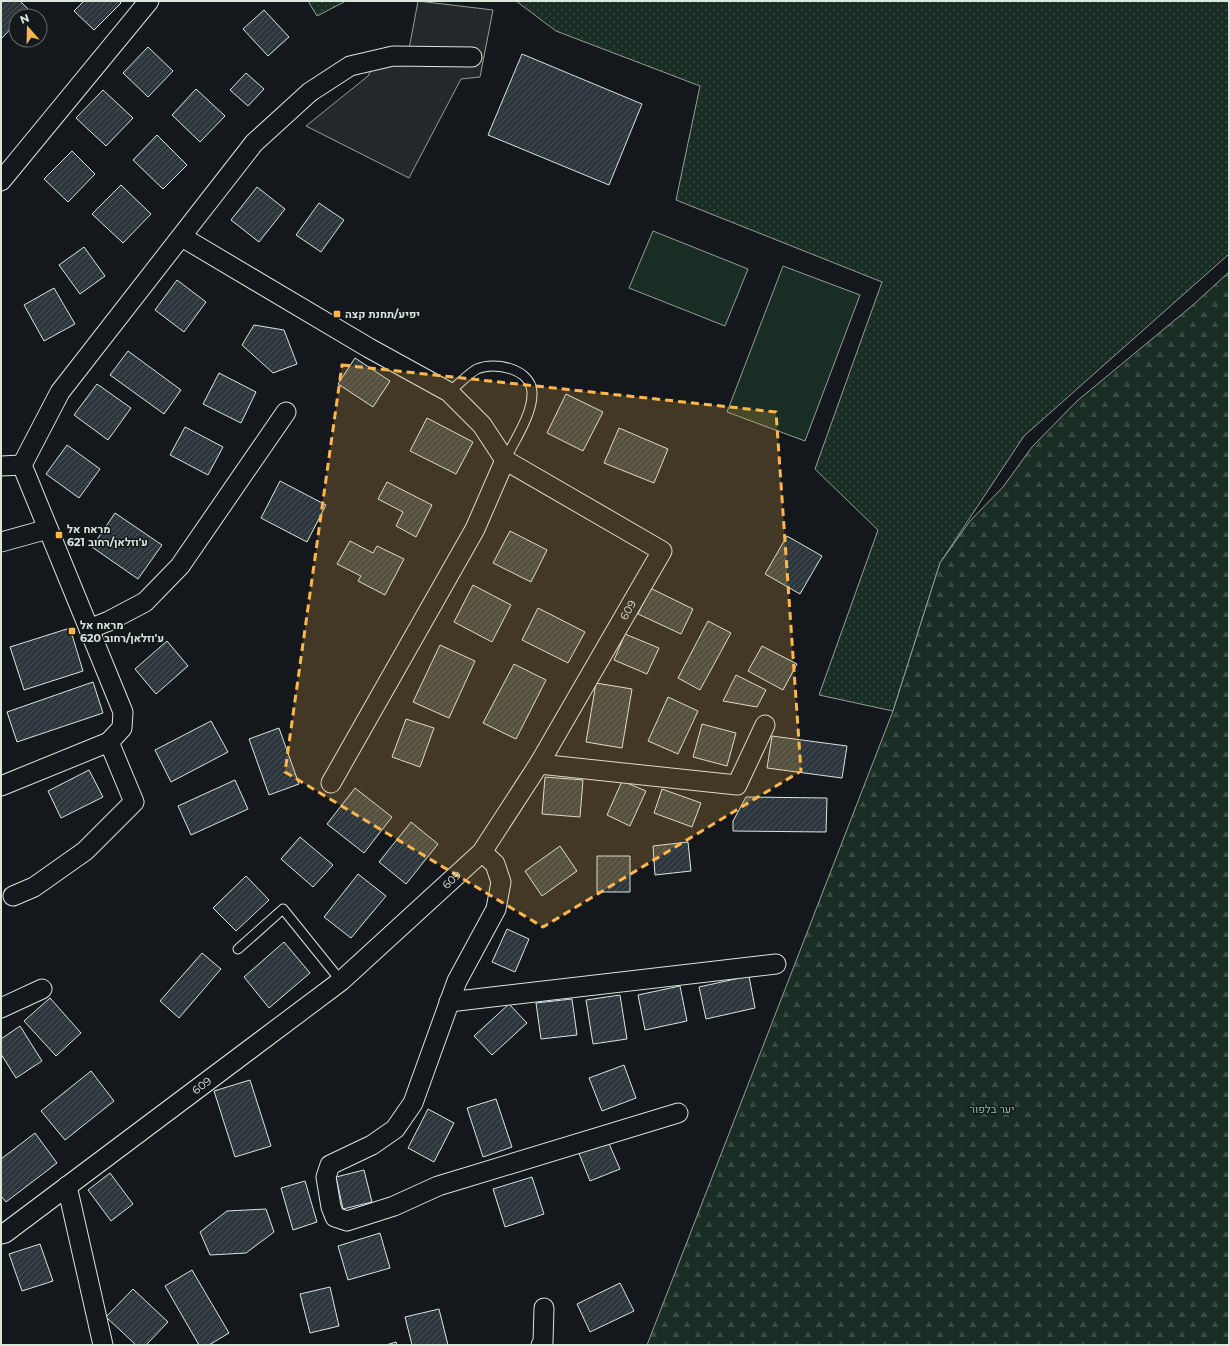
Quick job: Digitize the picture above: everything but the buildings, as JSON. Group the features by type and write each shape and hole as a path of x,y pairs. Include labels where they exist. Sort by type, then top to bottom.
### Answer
{"street":[{"path":"1,180 149,1"},
{"path":"1,786 109,742 122,728 123,712 22,465 60,392 254,143 310,92 350,66 393,56 472,57"},
{"path":"182,236 362,344 449,392 482,425 505,460 475,529 331,783"},
{"path":"89,629 109,621 145,602 180,566 286,412"},
{"name":"609","path":"1,1234 6,1233 341,981 482,852 539,764 662,551 505,460"},
{"path":"1,466 22,465"},
{"path":"1,542 48,529"},
{"path":"539,764 737,785 765,725"},
{"path":"13,896 34,887 85,851 134,802 109,742"},
{"path":"482,852 495,864 501,882 496,909 457,981 413,1104 395,1129 372,1145 330,1165 326,1177 331,1207 335,1217 347,1221 394,1206 438,1186 678,1113"},
{"path":"449,1002 776,964"},
{"path":"1,1008 42,989"},
{"path":"67,1186 103,1345"},
{"path":"541,1345 543,1342 544,1308"}],"lane":[{"path":"449,392 477,369 497,366 518,371 526,379 532,391 528,413 505,460"},
{"path":"238,950 283,909 341,981"}],"highlighted area":[{"path":"342,365 776,412 801,771 543,927 285,772"}],"green space":[{"path":"308,1 346,1 317,16"},
{"path":"516,1 1229,1 1229,254 1024,436 940,563 893,711 819,695 878,530 815,469 882,282 676,200 700,86 556,31"},
{"path":"653,231 748,269 725,326 629,288"},
{"path":"783,266 860,295 805,441 727,412"},
{"name":"יער בלפור","path":"1229,272 1229,1345 647,1345 893,711 940,563 970,521 1003,487 1032,447 1077,401 1193,305"}],"shaded area":[{"path":"418,1 493,10 480,77 461,79 409,178 306,126 368,76 384,48 409,49"}],"place":[{"name":"יפיע/תחנת קצה","path":"337,314"},
{"name":"מראח אל ע׳וזלאן/רחוב 621","path":"59,535"},
{"name":"מראח אל ע׳וזלאן/רחוב 620","path":"72,631"}]}
